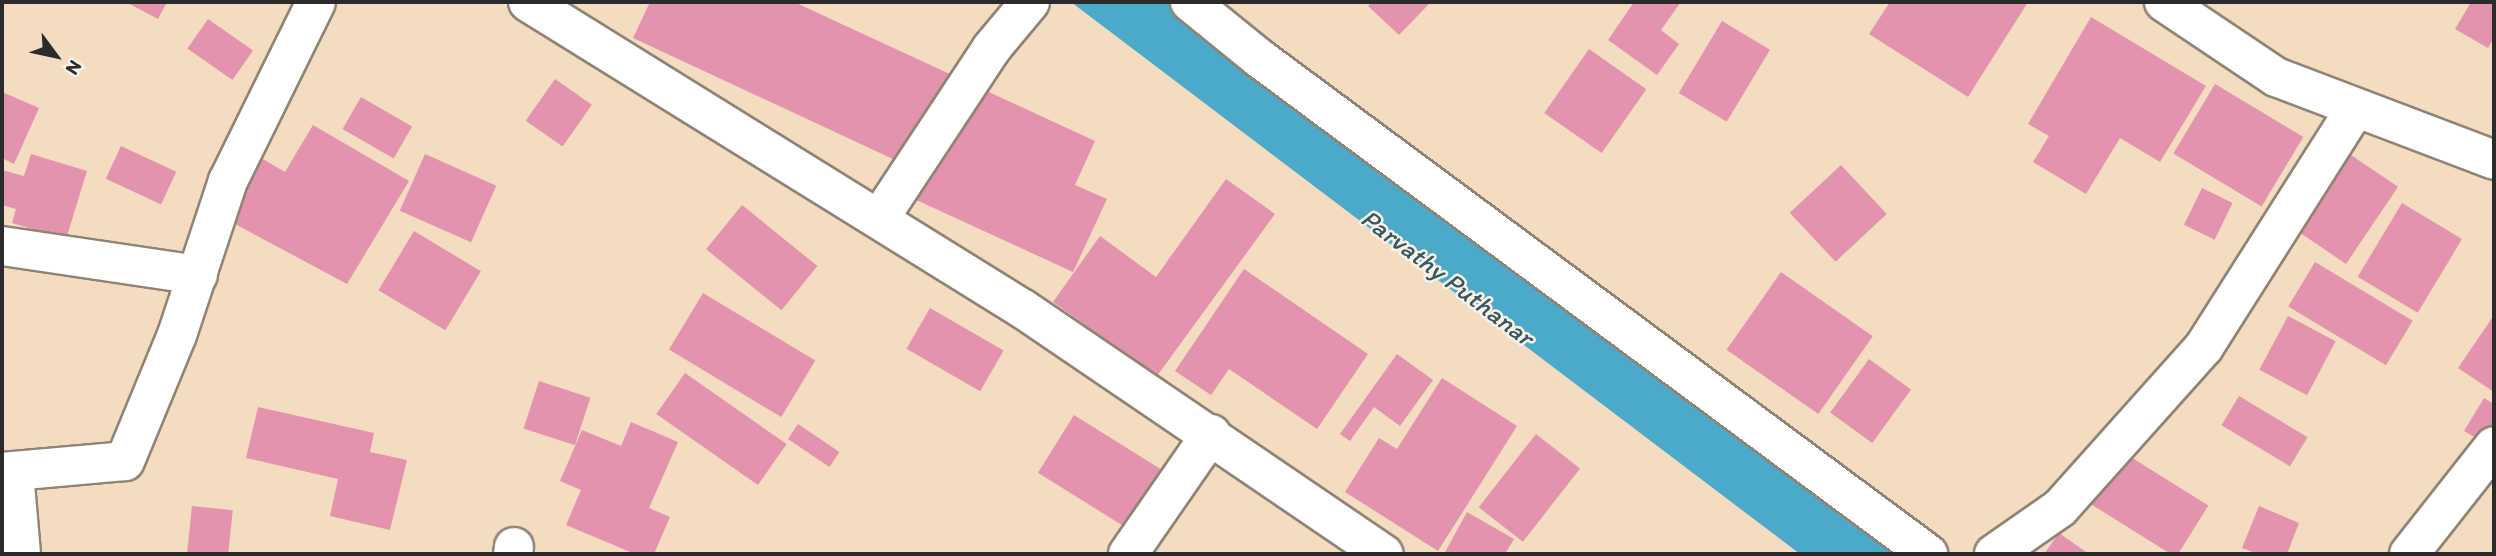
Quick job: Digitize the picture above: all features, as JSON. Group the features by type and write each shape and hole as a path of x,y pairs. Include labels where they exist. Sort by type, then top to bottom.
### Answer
{"street":[{"path":"21,554 8,472 125,461 198,275 228,181 316,2"},
{"path":"528,2 878,219 1211,434 1384,554"},
{"path":"1190,2 1259,58 1928,554"},
{"path":"2164,2 2276,77 2494,160"},
{"path":"878,219 1019,14"},
{"path":"1994,554 2060,508 2204,347 2355,109"},
{"path":"2,246 198,275"},
{"path":"1128,554 1211,434"},
{"path":"2409,554 2494,446"}],"water":[{"name":"Parvathy Puthanar","path":"1071,2 1170,2 1923,554 1800,554"}],"building":[{"path":"126,2 167,2 158,19"},
{"path":"650,2 794,2 1095,141 1075,185 1107,199 1073,272 899,192 910,167 633,38"},
{"path":"1372,2 1431,2 1399,35 1368,6"},
{"path":"1634,2 1681,2 1661,30 1679,44 1657,75 1608,40"},
{"path":"1890,2 2028,2 1968,97 1869,34"},
{"path":"2471,2 2494,2 2494,38 2488,48 2455,29"},
{"path":"2091,17 2206,86 2160,162 2120,138 2086,194 2033,162 2049,136 2028,124"},
{"path":"208,19 253,51 232,80 187,48"},
{"path":"1722,21 1770,50 1727,122 1679,93"},
{"path":"1589,49 1646,89 1602,153 1544,113"},
{"path":"555,79 592,105 563,147 526,121"},
{"path":"2215,84 2303,137 2262,206 2173,153"},
{"path":"2,92 39,108 14,164 2,158"},
{"path":"361,97 412,126 394,159 342,129"},
{"path":"313,125 409,181 347,284 220,216 256,155 285,172"},
{"path":"121,146 176,172 161,204 106,179"},
{"path":"2345,151 2398,187 2346,264 2293,228"},
{"path":"31,154 87,171 66,239 12,223 16,209 2,205 2,170 24,176"},
{"path":"425,154 496,186 471,242 400,211"},
{"path":"1841,165 1887,214 1835,262 1790,213"},
{"path":"1226,179 1275,214 1157,376 1053,302 1100,236 1156,277"},
{"path":"2202,188 2233,203 2215,240 2184,225"},
{"path":"2402,203 2462,239 2418,313 2358,277"},
{"path":"742,205 817,266 782,310 706,249"},
{"path":"414,231 481,271 445,330 378,290"},
{"path":"2315,262 2413,321 2386,365 2288,307"},
{"path":"1244,269 1368,354 1317,429 1229,369 1211,395 1175,371"},
{"path":"1781,272 1873,336 1818,414 1727,350"},
{"path":"703,293 815,360 781,417 669,350"},
{"path":"930,308 1004,350 980,391 906,349"},
{"path":"2288,316 2336,341 2307,395 2259,370"},
{"path":"2492,318 2494,320 2494,392 2458,368"},
{"path":"1397,354 1433,380 1400,426 1374,407 1350,441 1340,434"},
{"path":"1869,359 1911,390 1872,443 1830,412"},
{"path":"685,373 787,444 758,485 656,414"},
{"path":"1442,378 1517,426 1438,551 1345,492 1379,438 1397,449"},
{"path":"539,381 590,398 575,445 524,429"},
{"path":"2239,396 2308,437 2290,466 2221,425"},
{"path":"2484,398 2494,404 2494,434 2488,445 2464,431"},
{"path":"258,407 374,433 370,452 407,460 390,530 330,516 338,479 246,458"},
{"path":"1074,415 1167,473 1131,531 1038,473"},
{"path":"631,422 678,442 649,508 670,517 654,554 635,554 566,525 581,490 560,481 582,430 621,446"},
{"path":"798,424 839,452 829,467 788,439"},
{"path":"1536,434 1580,468 1523,542 1479,507"},
{"path":"2121,451 2208,506 2178,554 2171,554 2089,503"},
{"path":"192,506 233,510 228,554 187,554"},
{"path":"2259,506 2299,523 2287,554 2258,554 2242,548"},
{"path":"1467,512 1514,539 1505,554 1444,554"},
{"path":"2059,533 2089,554 2044,554"}]}
